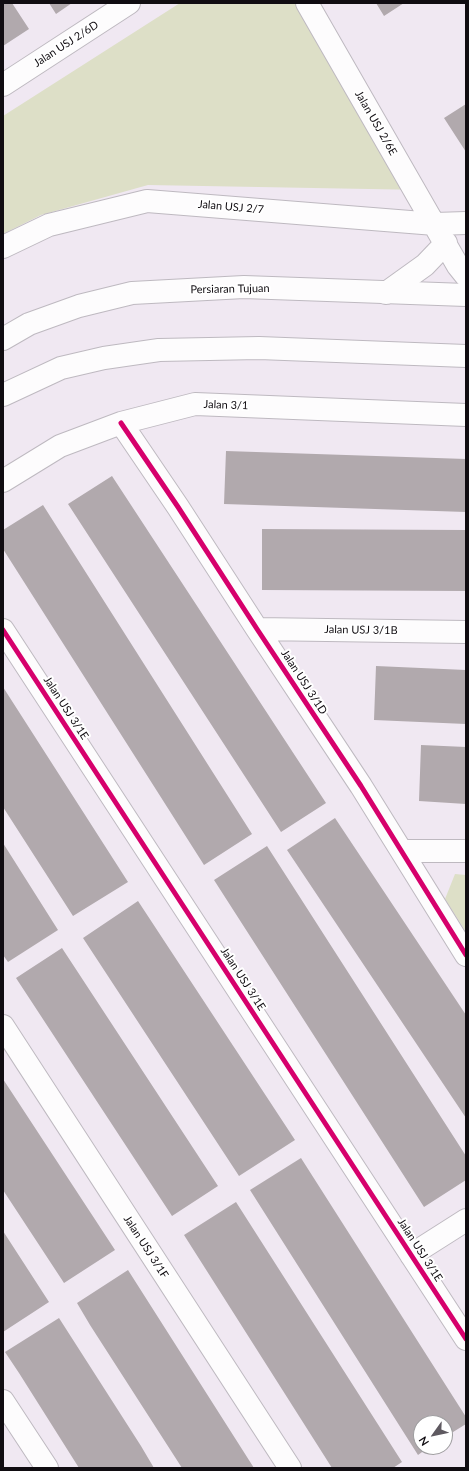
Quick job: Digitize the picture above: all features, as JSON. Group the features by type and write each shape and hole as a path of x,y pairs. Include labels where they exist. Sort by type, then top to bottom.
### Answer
{"street":[{"name":"Jalan USJ 2/6D","path":"3,85 129,3"},
{"name":"Jalan USJ 2/6E","path":"307,3 458,266 466,276"},
{"name":"Jalan USJ 2/7","path":"3,247 49,225 147,200 434,224 466,223"},
{"path":"386,293 424,265 446,244"},
{"name":"Persiaran Tujuan","path":"3,339 36,321 79,306 132,293 244,287 466,295"},
{"path":"3,395 61,368 104,358 159,350 259,348 466,356"},
{"name":"Jalan 3/1","path":"3,481 60,446 121,423 195,404 466,415"},
{"name":"Jalan USJ 3/1D","path":"121,423 178,507 361,786 466,955"},
{"name":"Jalan USJ 3/1B","path":"257,629 466,632"},
{"name":"Jalan USJ 3/1E","path":"3,630 466,1339"},
{"path":"402,852 466,851"},
{"name":"Jalan USJ 3/1F","path":"3,1026 290,1468"},
{"path":"411,1255 466,1220"},
{"path":"3,1401 47,1468"}],"green space":[{"path":"180,3 301,3 424,190 148,185 41,215 3,234 3,116"},
{"path":"455,874 466,875 466,932 445,899"}],"building":[{"path":"3,3 12,3 29,29 3,46"},
{"path":"49,3 72,3 56,14"},
{"path":"376,3 404,3 384,16"},
{"path":"466,104 466,152 444,118"},
{"path":"226,451 466,459 466,512 224,504"},
{"path":"112,476 326,803 281,832 68,504"},
{"path":"43,505 252,834 204,865 3,549 3,530"},
{"path":"262,529 466,530 466,591 262,590"},
{"path":"376,666 466,670 466,724 374,720"},
{"path":"3,687 128,882 73,916 3,807"},
{"path":"421,745 466,747 466,804 419,801"},
{"path":"335,818 466,1015 466,1118 287,850"},
{"path":"3,843 58,930 8,962 3,955"},
{"path":"267,846 466,1156 466,1180 424,1207 214,880"},
{"path":"138,901 295,1140 239,1176 83,938"},
{"path":"62,948 218,1186 172,1216 16,978"},
{"path":"3,1079 115,1250 64,1283 3,1190"},
{"path":"301,1158 466,1417 466,1424 453,1432 453,1415 413,1415 413,1447 250,1190"},
{"path":"236,1202 402,1462 393,1468 332,1468 184,1235"},
{"path":"3,1231 49,1302 3,1332"},
{"path":"128,1270 254,1468 182,1468 90,1325 77,1303"},
{"path":"59,1318 154,1468 79,1468 5,1352"}],"cycle path":[{"path":"121,423 178,507 361,786 466,955"},
{"path":"3,630 466,1339"}]}
